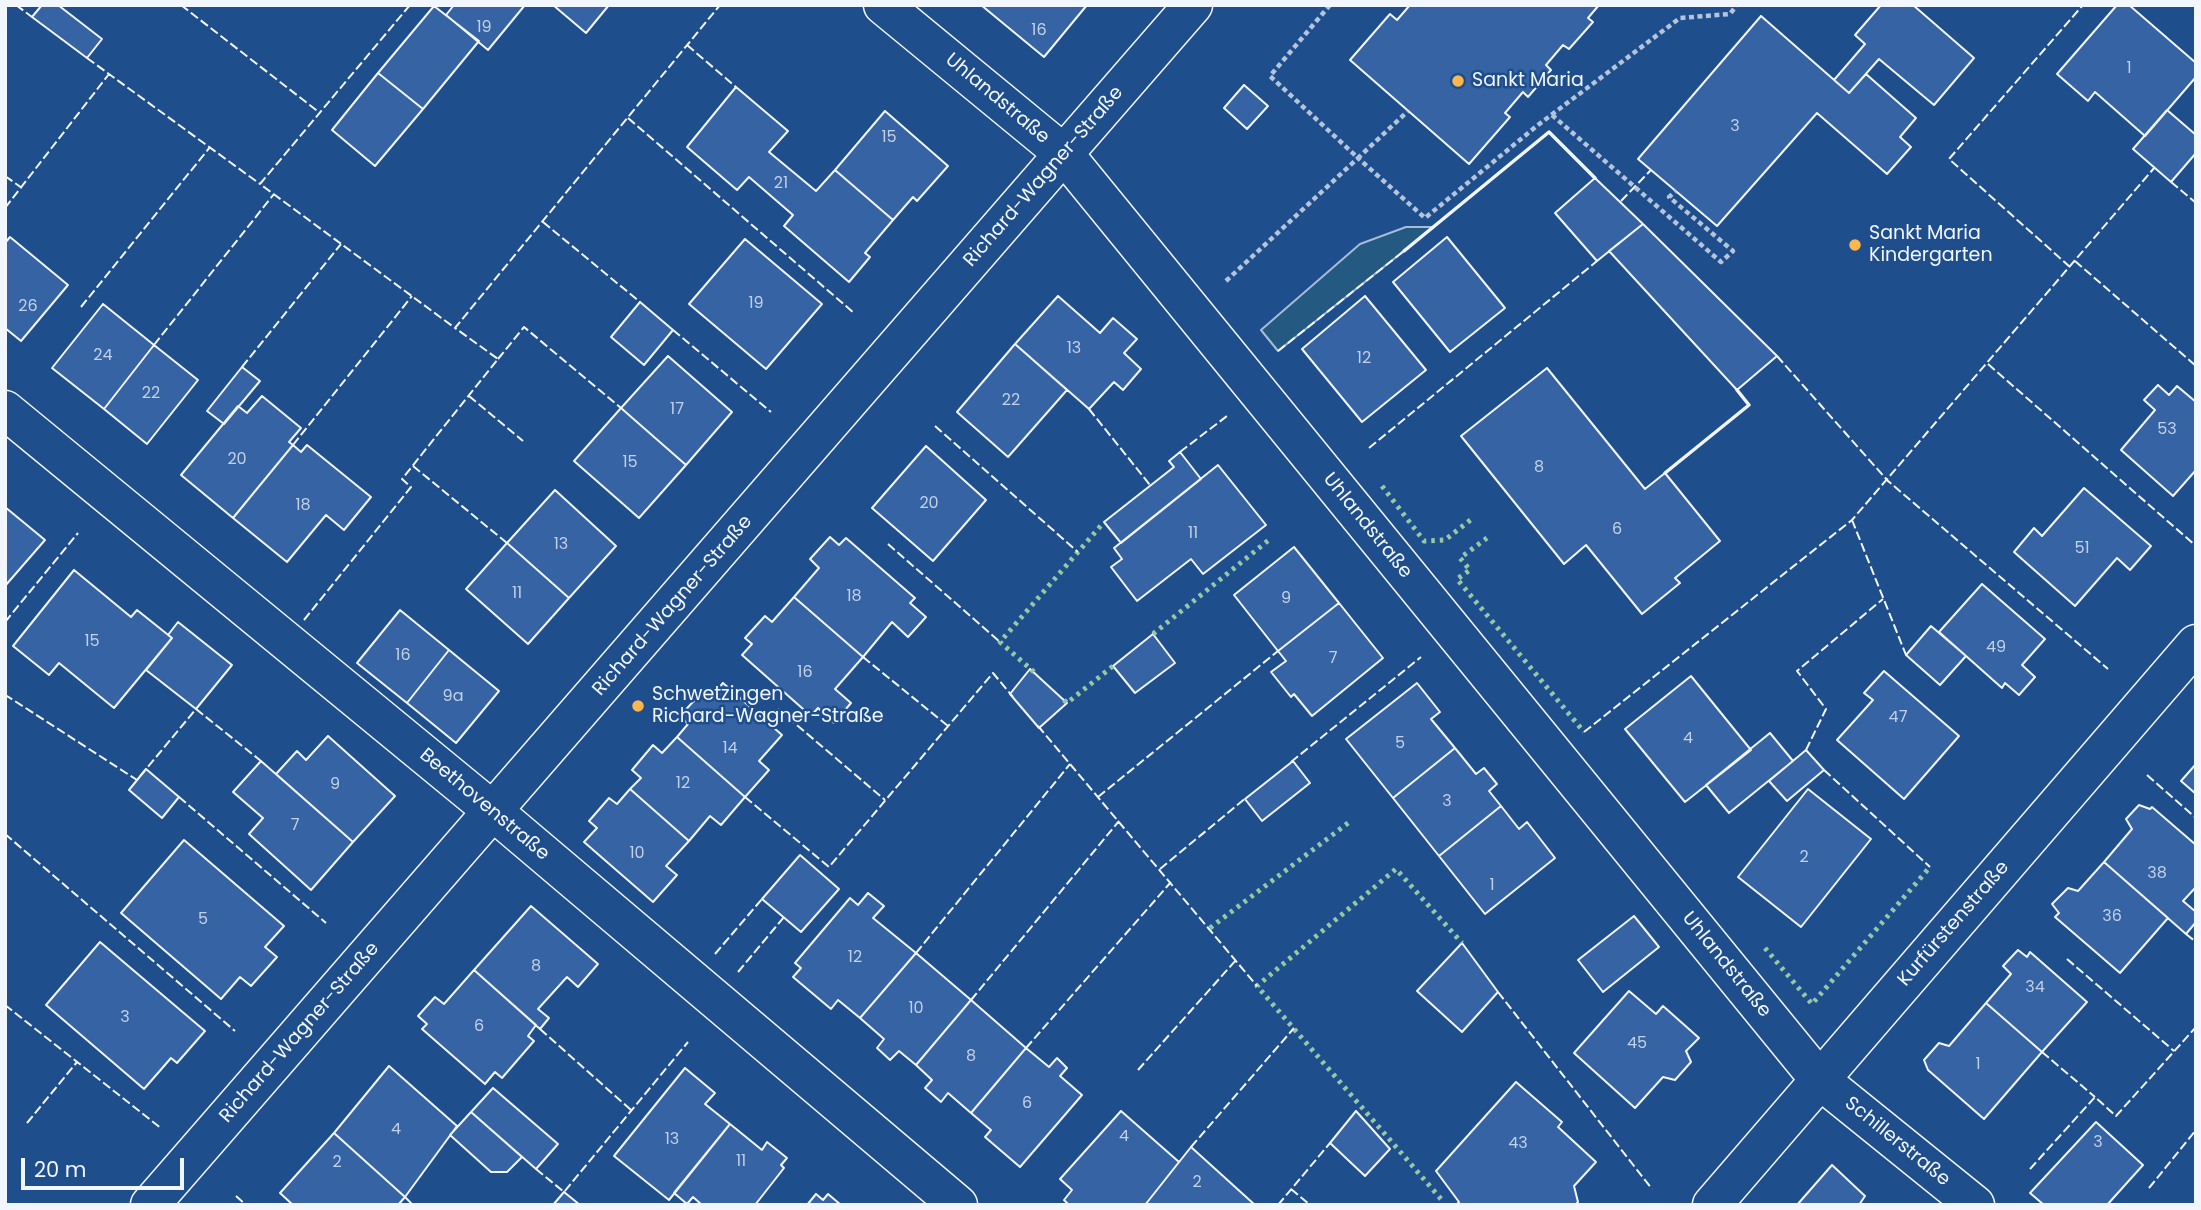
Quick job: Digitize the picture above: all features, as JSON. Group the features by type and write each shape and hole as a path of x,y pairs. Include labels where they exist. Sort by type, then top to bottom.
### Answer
{"street":[{"name":"Uhlandstraße","path":"883,5 1064,154 1819,1079"},
{"name":"Richard-Wagner-Straße","path":"150,1205 1193,5"},
{"name":"Beethovenstraße","path":"5,410 494,812 958,1205"},
{"name":"Kurfürstenstraße","path":"1712,1205 2196,644"},
{"name":"Schillerstraße","path":"1819,1079 1975,1205"}],"path":[{"path":"1330,5 1270,76 1425,218 1552,115 1680,18 1730,14 1737,5"},
{"path":"1193,312 1408,111"},
{"path":"1552,115 1721,262 1733,251 1669,197 1676,191"}],"shaded area":[{"path":"1406,227 1434,227 1278,351 1261,330 1360,244"}],"building":[{"path":"42,5 58,5 102,39 87,58 32,17"},
{"path":"454,5 525,5 488,50 446,15"},
{"path":"553,5 609,5 586,33"},
{"path":"981,5 1087,5 1044,57"},
{"name":"Sankt Maria","path":"1410,5 1599,5 1588,18 1593,22 1569,49 1563,45 1546,65 1551,70 1528,97 1523,92 1505,113 1510,117 1469,164 1350,60 1390,14 1397,20"},
{"path":"1881,5 1913,5 1974,58 1934,105 1879,59 1849,93 1834,80 1865,44 1855,35"},
{"path":"2117,5 2129,5 2196,63 2196,77 2145,136 2095,92 2088,101 2057,74"},
{"path":"434,6 479,41 423,109 378,73"},
{"path":"1761,16 1849,93 1866,74 1916,118 1900,137 1911,147 1887,174 1817,113 1717,226 1638,159"},
{"path":"378,73 423,109 375,166 332,130"},
{"path":"1244,85 1268,106 1247,129 1224,108"},
{"path":"736,87 788,131 769,152 816,191 835,170 893,220 865,253 870,257 849,282 784,226 793,215 749,177 737,190 687,147"},
{"path":"2167,110 2196,135 2196,153 2171,182 2133,149"},
{"path":"885,111 948,166 917,201 913,197 893,220 835,170"},
{"path":"1595,178 1643,224 1597,261 1555,213"},
{"path":"1643,224 1777,356 1737,390 1609,251"},
{"path":"10,237 68,285 21,341 5,328 5,243"},
{"path":"1447,237 1505,308 1450,352 1393,282"},
{"path":"745,239 822,304 766,369 689,304"},
{"path":"1058,296 1100,333 1113,318 1137,339 1124,353 1141,369 1123,390 1114,382 1089,409 1015,344"},
{"path":"1365,296 1426,370 1362,422 1302,349"},
{"path":"640,302 673,330 644,365 611,337"},
{"path":"103,304 154,345 104,409 52,368"},
{"path":"1015,344 1067,390 1008,457 957,412"},
{"path":"154,345 198,380 147,444 104,409"},
{"path":"668,356 732,412 686,465 621,408"},
{"path":"242,367 260,381 224,424 207,411"},
{"path":"1547,368 1645,489 1665,473 1720,541 1675,578 1680,583 1642,614 1586,545 1564,564 1461,436"},
{"path":"2158,385 2169,395 2177,386 2196,402 2196,470 2173,496 2121,450 2155,410 2144,400"},
{"path":"262,396 301,428 289,442 293,445 233,518 181,475 238,406 247,413"},
{"path":"621,408 686,465 639,518 574,461"},
{"path":"293,445 301,452 307,445 371,497 344,530 326,515 287,562 233,518"},
{"path":"926,446 986,500 933,561 872,508"},
{"path":"1180,452 1201,479 1121,543 1104,522 1174,467 1169,461"},
{"path":"1218,465 1266,525 1203,574 1191,559 1137,601 1111,567 1122,559 1114,548"},
{"path":"2084,488 2151,546 2130,570 2117,558 2075,606 2014,552 2034,528 2042,536"},
{"path":"555,490 616,546 569,598 507,543"},
{"path":"5,507 45,540 5,586"},
{"path":"830,537 839,545 846,538 915,598 910,603 926,617 908,637 892,622 863,657 794,597 819,568 810,559"},
{"path":"507,543 569,598 528,644 466,589"},
{"path":"1294,547 1339,603 1278,651 1234,595"},
{"path":"74,570 131,617 137,610 172,638 114,708 59,663 49,675 13,646"},
{"path":"1982,584 2045,639 2022,665 2035,677 2019,695 2005,683 2002,688 1939,632"},
{"path":"794,597 863,657 835,689 851,703 834,723 818,708 811,716 742,655 752,644 745,638 765,616 772,622"},
{"path":"1339,603 1383,658 1312,716 1294,694 1291,697 1271,672 1286,661 1278,651"},
{"path":"400,610 449,650 407,703 357,663"},
{"path":"178,622 232,665 196,709 146,670 172,638 168,635"},
{"path":"1931,626 1966,656 1940,685 1906,655"},
{"path":"1153,634 1175,663 1135,693 1113,666"},
{"path":"449,650 499,691 456,743 407,703"},
{"path":"1030,669 1067,703 1039,728 1010,694"},
{"path":"1884,671 1959,736 1904,799 1837,740 1873,700 1864,693"},
{"path":"1691,676 1751,750 1685,802 1625,729"},
{"path":"723,683 782,735 759,761 769,770 745,797 677,737 688,724 680,716 701,693 709,700"},
{"path":"1417,683 1440,712 1431,719 1455,748 1393,798 1346,739"},
{"path":"1770,733 1793,761 1729,813 1706,785"},
{"path":"328,736 395,796 353,842 276,774 297,751 306,760"},
{"path":"677,737 745,797 721,825 710,816 689,841 630,789 641,778 632,770 653,745 662,753"},
{"path":"1455,748 1476,774 1484,768 1497,784 1489,791 1501,806 1439,856 1393,798"},
{"path":"1806,750 1824,770 1787,801 1769,781"},
{"path":"261,761 353,842 311,890 249,834 263,818 233,792"},
{"path":"1293,761 1310,783 1262,821 1245,799"},
{"path":"2196,764 2196,794 2181,781"},
{"path":"146,769 179,797 162,818 129,790"},
{"path":"630,789 689,841 666,866 677,875 653,902 584,842 597,828 589,821 609,798 617,804"},
{"path":"1808,789 1871,839 1801,927 1738,877"},
{"path":"2139,805 2150,809 2152,807 2196,845 2196,887 2183,901 2196,912 2196,922 2186,934 2104,862 2132,829 2126,819"},
{"path":"1501,806 1519,829 1527,822 1555,858 1485,914 1439,856"},
{"path":"184,840 284,926 265,947 277,957 251,986 240,977 221,999 121,913"},
{"path":"800,855 839,889 801,932 762,899"},
{"path":"2104,862 2168,918 2120,973 2055,917 2059,913 2052,904 2068,888 2078,891"},
{"path":"868,893 884,906 873,918 916,953 860,1018 838,1000 831,1009 793,977 801,968 795,963 850,898 858,905"},
{"path":"531,906 598,964 578,987 567,977 538,1009 549,1018 540,1029 474,970"},
{"path":"1634,916 1659,947 1603,992 1578,960"},
{"path":"100,942 205,1031 177,1063 171,1058 144,1089 46,1005"},
{"path":"1462,943 1498,992 1462,1032 1417,991"},
{"path":"2018,950 2027,957 2030,952 2087,1002 2042,1052 1986,1003 2011,974 2003,966"},
{"path":"916,953 971,1000 916,1065 899,1051 890,1060 877,1048 884,1039 860,1018"},
{"path":"474,970 536,1025 528,1036 534,1041 502,1078 495,1072 485,1084 422,1029 427,1024 418,1016 435,997 444,1004"},
{"path":"1629,991 1656,1014 1663,1006 1699,1038 1686,1051 1691,1062 1675,1080 1663,1077 1635,1108 1574,1053"},
{"path":"971,1000 1026,1048 971,1113 948,1093 941,1102 925,1088 932,1080 916,1065"},
{"path":"1986,1003 2042,1052 1984,1119 1928,1070 1924,1060 1939,1043 1949,1046"},
{"path":"1026,1048 1049,1067 1057,1058 1067,1068 1060,1076 1082,1095 1020,1167 985,1137 991,1130 971,1113"},
{"path":"389,1066 457,1126 405,1197 334,1133"},
{"path":"685,1068 715,1093 705,1104 730,1124 669,1200 614,1156"},
{"path":"1516,1082 1562,1122 1558,1127 1596,1162 1574,1186 1578,1202 1575,1205 1456,1205 1459,1202 1436,1171"},
{"path":"493,1088 558,1144 536,1169 471,1112"},
{"path":"1121,1111 1179,1162 1145,1205 1069,1205 1064,1200 1072,1190 1060,1179"},
{"path":"1356,1111 1390,1149 1365,1176 1330,1143"},
{"path":"471,1112 522,1157 507,1172 491,1172 450,1135"},
{"path":"2096,1122 2143,1165 2107,1205 2044,1205 2030,1193"},
{"path":"730,1124 762,1150 767,1142 787,1158 781,1165 784,1168 755,1205 702,1205 693,1197 687,1204 674,1193"},
{"path":"334,1133 405,1197 398,1205 293,1205 280,1193"},
{"path":"1191,1147 1255,1205 1145,1205"},
{"path":"1832,1165 1865,1196 1859,1205 1797,1205"},
{"path":"564,1192 580,1205 553,1205"},
{"path":"816,1194 823,1200 828,1194 841,1205 807,1205"}],"hedge":[{"path":"1382,486 1424,541 1445,540 1473,518"},
{"path":"1034,672 1000,642 1104,522"},
{"path":"1487,538 1460,558 1470,570 1457,579 1584,732"},
{"path":"1153,634 1270,539"},
{"path":"1064,700 1067,703 1113,666"},
{"path":"1210,928 1352,820"},
{"path":"1765,948 1812,1004 1930,867"},
{"path":"1441,1199 1257,986 1396,869 1462,943"}],"fence":[{"path":"16,5 32,17"},
{"path":"181,5 320,113"},
{"path":"410,5 260,184 455,328 720,5"},
{"path":"2070,267 1949,159 2083,5"},
{"path":"687,45 736,87"},
{"path":"87,58 260,184"},
{"path":"5,208 109,74"},
{"path":"628,118 854,313"},
{"path":"81,307 210,147"},
{"path":"1584,732 1852,520 2155,167"},
{"path":"1621,201 1651,170"},
{"path":"5,176 22,188"},
{"path":"2171,182 2196,203"},
{"path":"154,345 274,194"},
{"path":"543,222 640,302"},
{"path":"242,367 341,244"},
{"path":"1278,351 1404,251"},
{"path":"1369,448 1597,261"},
{"path":"2075,261 2196,366"},
{"path":"293,445 412,296"},
{"path":"498,359 524,327 621,408"},
{"path":"304,620 411,487 402,479 498,359 455,328"},
{"path":"673,330 771,412"},
{"path":"1777,356 1888,481 2108,669"},
{"path":"1988,364 2196,546"},
{"path":"469,396 523,441"},
{"path":"1089,409 1150,485"},
{"path":"1180,452 1227,416"},
{"path":"935,426 1078,552"},
{"path":"413,466 507,543"},
{"path":"1852,520 1906,655"},
{"path":"5,622 78,533"},
{"path":"888,544 1000,642"},
{"path":"1806,750 1826,709 1797,671 1883,599"},
{"path":"1098,797 1278,651"},
{"path":"863,657 948,726"},
{"path":"1291,762 1421,657"},
{"path":"745,797 829,867 993,673 1013,697"},
{"path":"5,698 7,696 137,780 196,709 261,761"},
{"path":"778,709 885,800"},
{"path":"1038,726 1257,986"},
{"path":"916,953 1070,764"},
{"path":"1824,770 1930,867"},
{"path":"2147,775 2196,818"},
{"path":"179,797 326,923"},
{"path":"1160,869 1247,797"},
{"path":"971,1000 1119,821"},
{"path":"5,834 235,1031"},
{"path":"1026,1048 1171,882"},
{"path":"715,954 762,899"},
{"path":"738,972 784,917"},
{"path":"2186,934 2196,942"},
{"path":"2067,959 2174,1051"},
{"path":"1138,1070 1236,960"},
{"path":"1498,992 1652,1189"},
{"path":"5,1005 162,1129"},
{"path":"2030,1169 2095,1097 2116,1116 2196,1027"},
{"path":"1191,1147 1294,1028"},
{"path":"540,1029 631,1110"},
{"path":"536,1169 564,1192 688,1042"},
{"path":"2042,1052 2095,1097"},
{"path":"27,1123 77,1062"},
{"path":"2149,1188 2196,1130"},
{"path":"1278,1205 1330,1143"},
{"path":"1291,1189 1310,1205"},
{"path":"236,1196 246,1205"},
{"path":"405,1197 413,1205"}],"wall":[{"path":"1404,251 1549,132 1595,178"},
{"path":"1665,473 1749,405 1737,390"}],"place":[{"name":"Sankt Maria","path":"1458,81"},
{"name":"Sankt Maria Kindergarten","path":"1855,245"},
{"name":"Schwetzingen Richard-Wagner-Straße","path":"638,706"}]}
